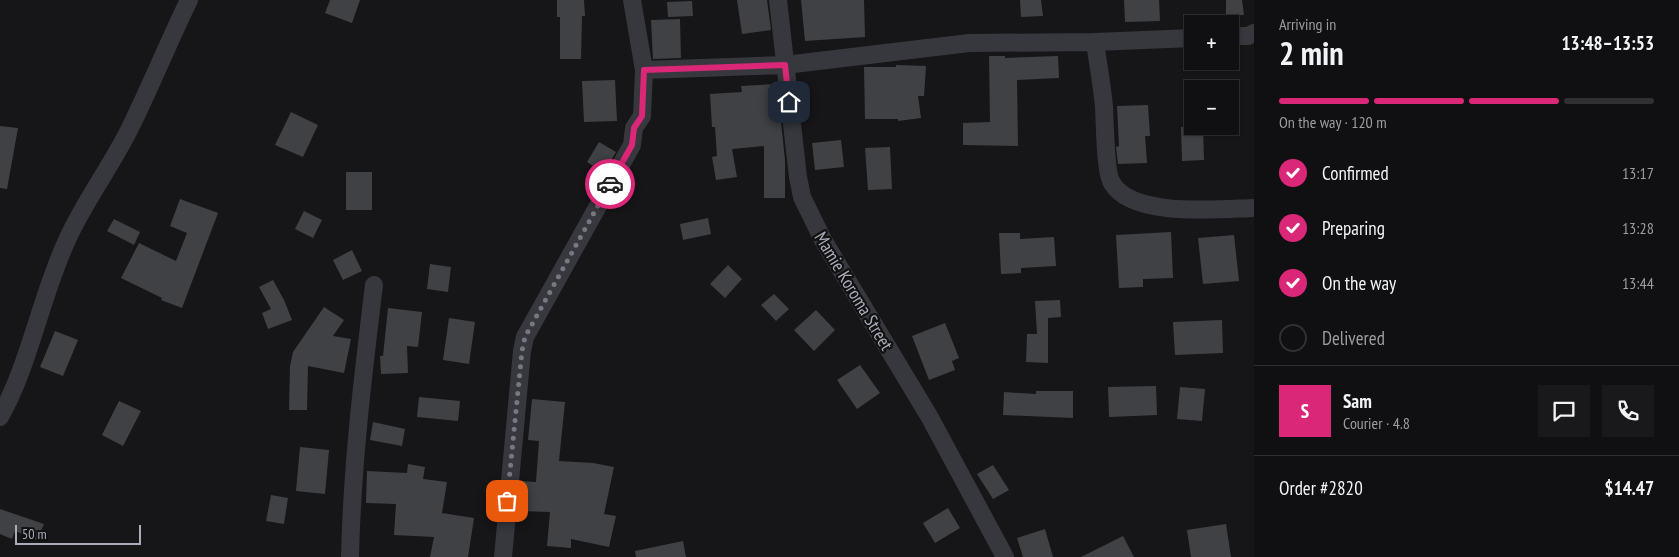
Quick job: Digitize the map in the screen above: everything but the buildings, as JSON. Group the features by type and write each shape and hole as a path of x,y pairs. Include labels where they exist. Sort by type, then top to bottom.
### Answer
{"street":[{"path":"0,417 26,356 50,281 68,238 132,124 159,68 188,0"},
{"path":"503,557 522,351 525,337 632,145 634,128 642,116 644,70 632,0"},
{"name":"Mamie Koroma Street","path":"778,0 802,197 823,240 929,416 1005,557"},
{"path":"1239,36 1248,36 1254,33"},
{"path":"644,70 785,65 969,43 1096,42 1184,38"},
{"path":"1096,42 1104,105 1108,172 1112,183 1134,201 1151,207 1173,209 1254,208"},
{"path":"350,557 354,467 374,285"}],"way so far":[{"path":"507,501 525,337 610,184"}],"route":[{"path":"610,184 632,145 634,128 642,116 644,70 785,65 789,102"}]}
